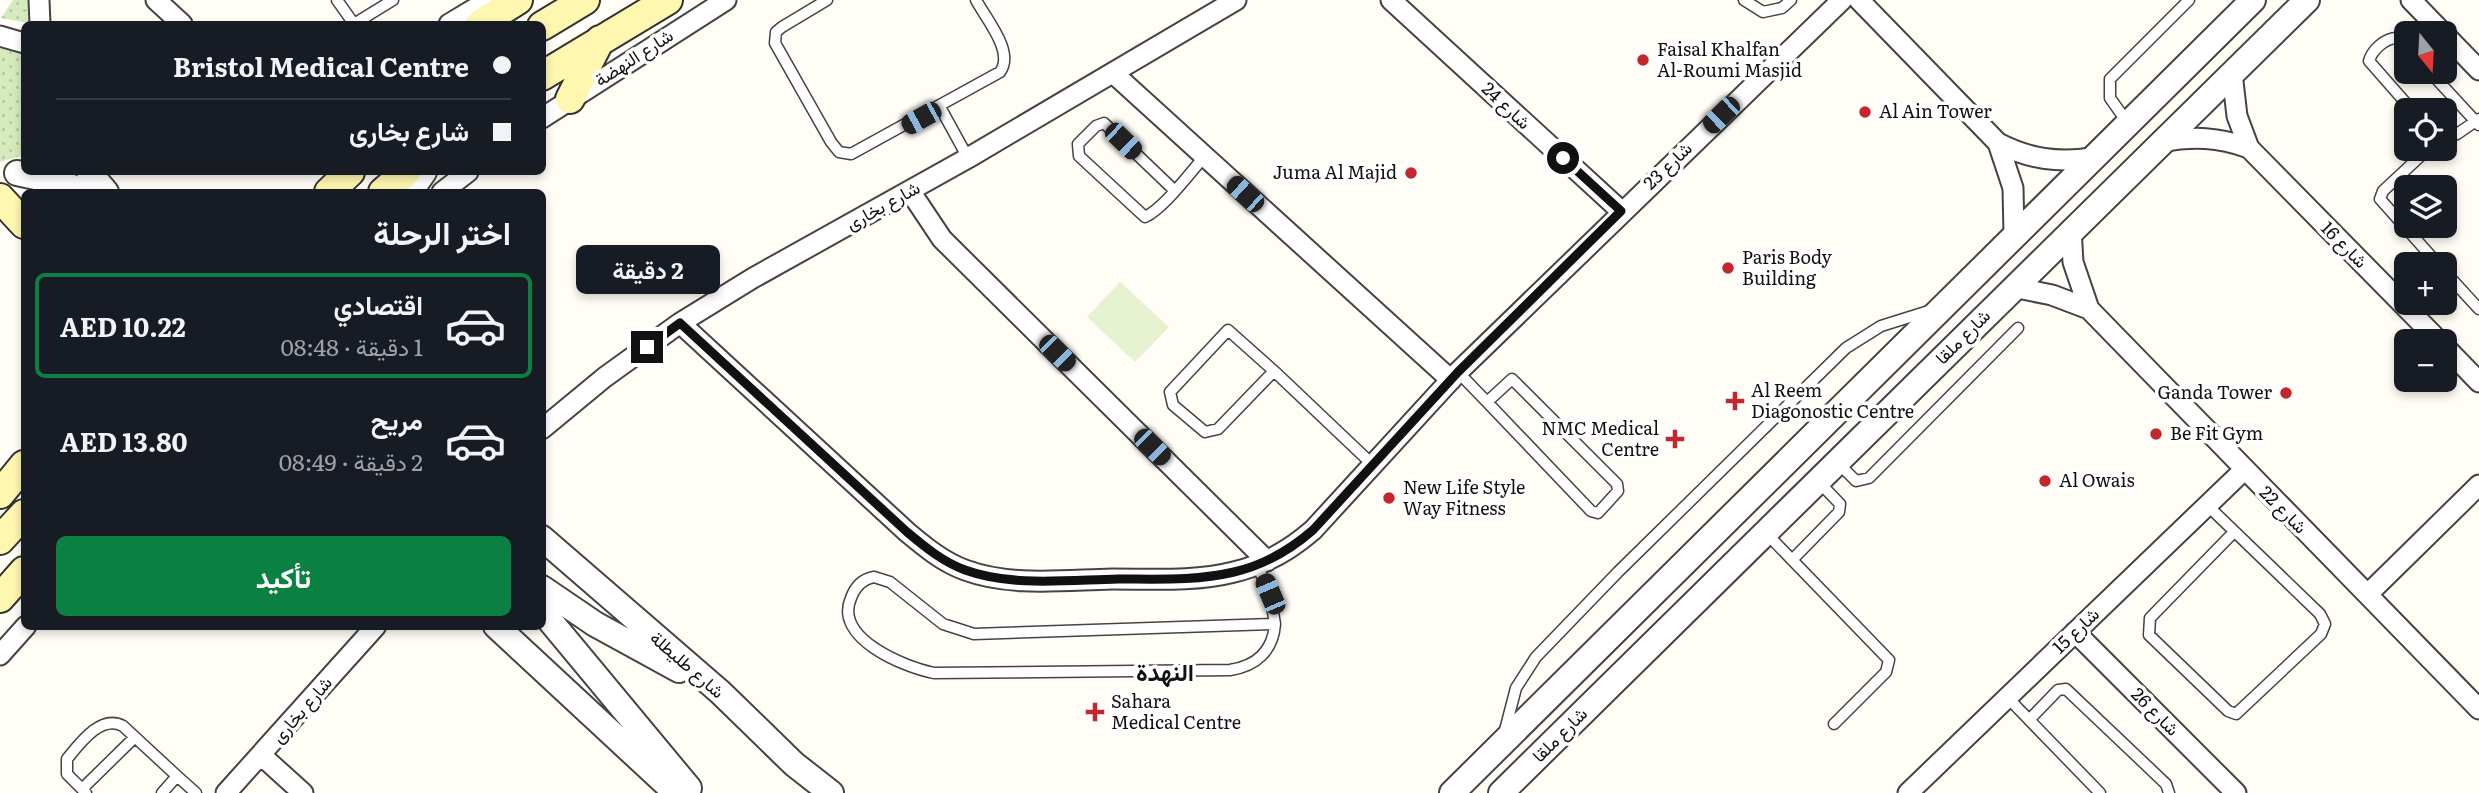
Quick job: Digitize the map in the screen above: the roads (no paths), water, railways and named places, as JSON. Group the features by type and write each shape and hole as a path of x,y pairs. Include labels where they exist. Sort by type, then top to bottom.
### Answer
{"main road":[{"path":"485,21 518,0"},
{"path":"546,24 585,0"},
{"name":"شارع النهضة","path":"546,74 668,0"},
{"path":"570,99 600,40"},
{"path":"331,189 347,175"},
{"path":"387,189 403,175"},
{"path":"0,198 21,221"},
{"path":"0,494 21,470"},
{"path":"0,540 21,517"},
{"path":"0,598 21,574"}],"street":[{"path":"39,0 40,21"},
{"path":"156,0 179,21"},
{"path":"454,21 489,0"},
{"name":"شارع النهضة","path":"546,115 726,0"},
{"name":"شارع بخارى","path":"546,426 605,377 680,323 753,278 968,158 1236,0"},
{"name":"شارع 24","path":"1391,0 1621,211"},
{"name":"شارع 23","path":"680,323 907,532 933,554 964,570 997,579 1031,580 1179,579 1236,572 1262,563 1295,545 1313,530 1454,376 1621,211 1842,0"},
{"path":"1859,0 1998,143 2024,155 2053,161 2092,158"},
{"name":"شارع ملقا","path":"1452,793 2253,0"},
{"name":"شارع ملقا","path":"1501,793 2071,229 2307,0"},
{"path":"2411,0 2431,21"},
{"path":"0,37 21,42"},
{"path":"2457,47 2479,70"},
{"path":"1112,73 1454,376"},
{"name":"شارع 16","path":"2232,73 2237,116 2249,148 2427,329"},
{"name":"شارع 16","path":"2161,142 2199,136 2217,138 2249,148"},
{"path":"1998,143 2013,188 2014,235"},
{"path":"24,175 63,183 76,189"},
{"path":"92,175 103,189"},
{"path":"446,189 464,175"},
{"path":"910,191 942,239 1262,563"},
{"name":"شارع 22","path":"2071,229 2075,270 2089,309 2479,709"},
{"name":"شارع 22","path":"2013,288 2052,295 2089,309"},
{"path":"2457,359 2479,382"},
{"name":"شارع 15","path":"1908,793 2244,470"},
{"path":"2368,594 2479,485"},
{"name":"شارع طليطلة","path":"546,541 720,692 794,764 831,793"},
{"path":"546,591 595,624 720,692"},
{"path":"546,616 693,793"},
{"path":"0,655 22,630"},
{"name":"شارع بخارى","path":"226,793 262,756 367,630"},
{"path":"500,630 571,700 676,793"},
{"name":"شارع 26","path":"2075,632 2236,793"},
{"path":"262,756 303,793"},
{"path":"794,764 816,793"}],"lane":[{"path":"337,0 352,21"},
{"path":"359,21 393,0"},
{"path":"827,0 782,27 776,32 775,43 834,148 845,154 857,153 996,75 1005,63 1005,53 976,0"},
{"path":"1744,0 1763,12 1782,8 1790,0"},
{"path":"2128,124 2110,98 2110,79 2189,0"},
{"path":"2394,38 2389,38 2371,54 2369,61 2401,98"},
{"path":"2442,84 2478,122 2457,132"},
{"path":"940,107 968,158"},
{"path":"1174,190 1104,123 1096,125 1078,145 1079,156 1141,216 1152,214 1174,190 1204,157"},
{"path":"2415,161 2384,191 2381,199 2427,252"},
{"path":"2457,285 2479,309"},
{"path":"1503,742 1509,706 1525,672 1618,572 1846,348 1890,322 1940,309"},
{"path":"1837,461 1856,481 1869,478 2018,328"},
{"path":"1274,371 1218,429 1210,433 1202,430 1173,405 1170,396 1172,388 1228,330 1274,371 1373,465"},
{"path":"1454,376 1487,402 1593,512 1600,512 1618,491 1617,484 1516,380 1507,380 1487,402"},
{"path":"1792,560 1839,512 1840,504 1817,480"},
{"path":"2207,505 2320,614 2325,624 2321,634 2236,714 2228,711 2149,635 2147,629 2150,618 2234,532"},
{"path":"1765,533 1889,660 1886,672 1834,724"},
{"path":"1262,563 1275,624 1271,644 1266,652 1244,668 1230,670 948,675 908,666 878,650 853,628 848,607 863,581 880,577 943,624 974,634 1275,624"},
{"path":"2029,720 2058,690 2066,689 2166,784 2169,793"},
{"path":"2007,697 2100,793"},
{"path":"135,737 84,791 67,774 66,764 70,755 96,729 106,723 118,723 135,737 196,793"},
{"path":"162,793 177,776"}],"place":[{"name":"Faisal Khalfan Al-Roumi Masjid","path":"1643,60"},
{"name":"Al Ain Tower","path":"1865,112"},
{"name":"Juma Al Majid","path":"1411,173"},
{"name":"Paris Body Building","path":"1728,268"},
{"name":"Ganda Tower","path":"2286,393"},
{"name":"Al Reem Diagonostic Centre","path":"1735,401"},
{"name":"Be Fit Gym","path":"2156,434"},
{"name":"NMC Medical Centre","path":"1675,439"},
{"name":"Al Owais","path":"2045,481"},
{"name":"New Life Style Way Fitness","path":"1389,498"},
{"name":"Sahara Medical Centre","path":"1095,712"}],"district":[{"name":"النهدة","path":"1165,673"}]}
